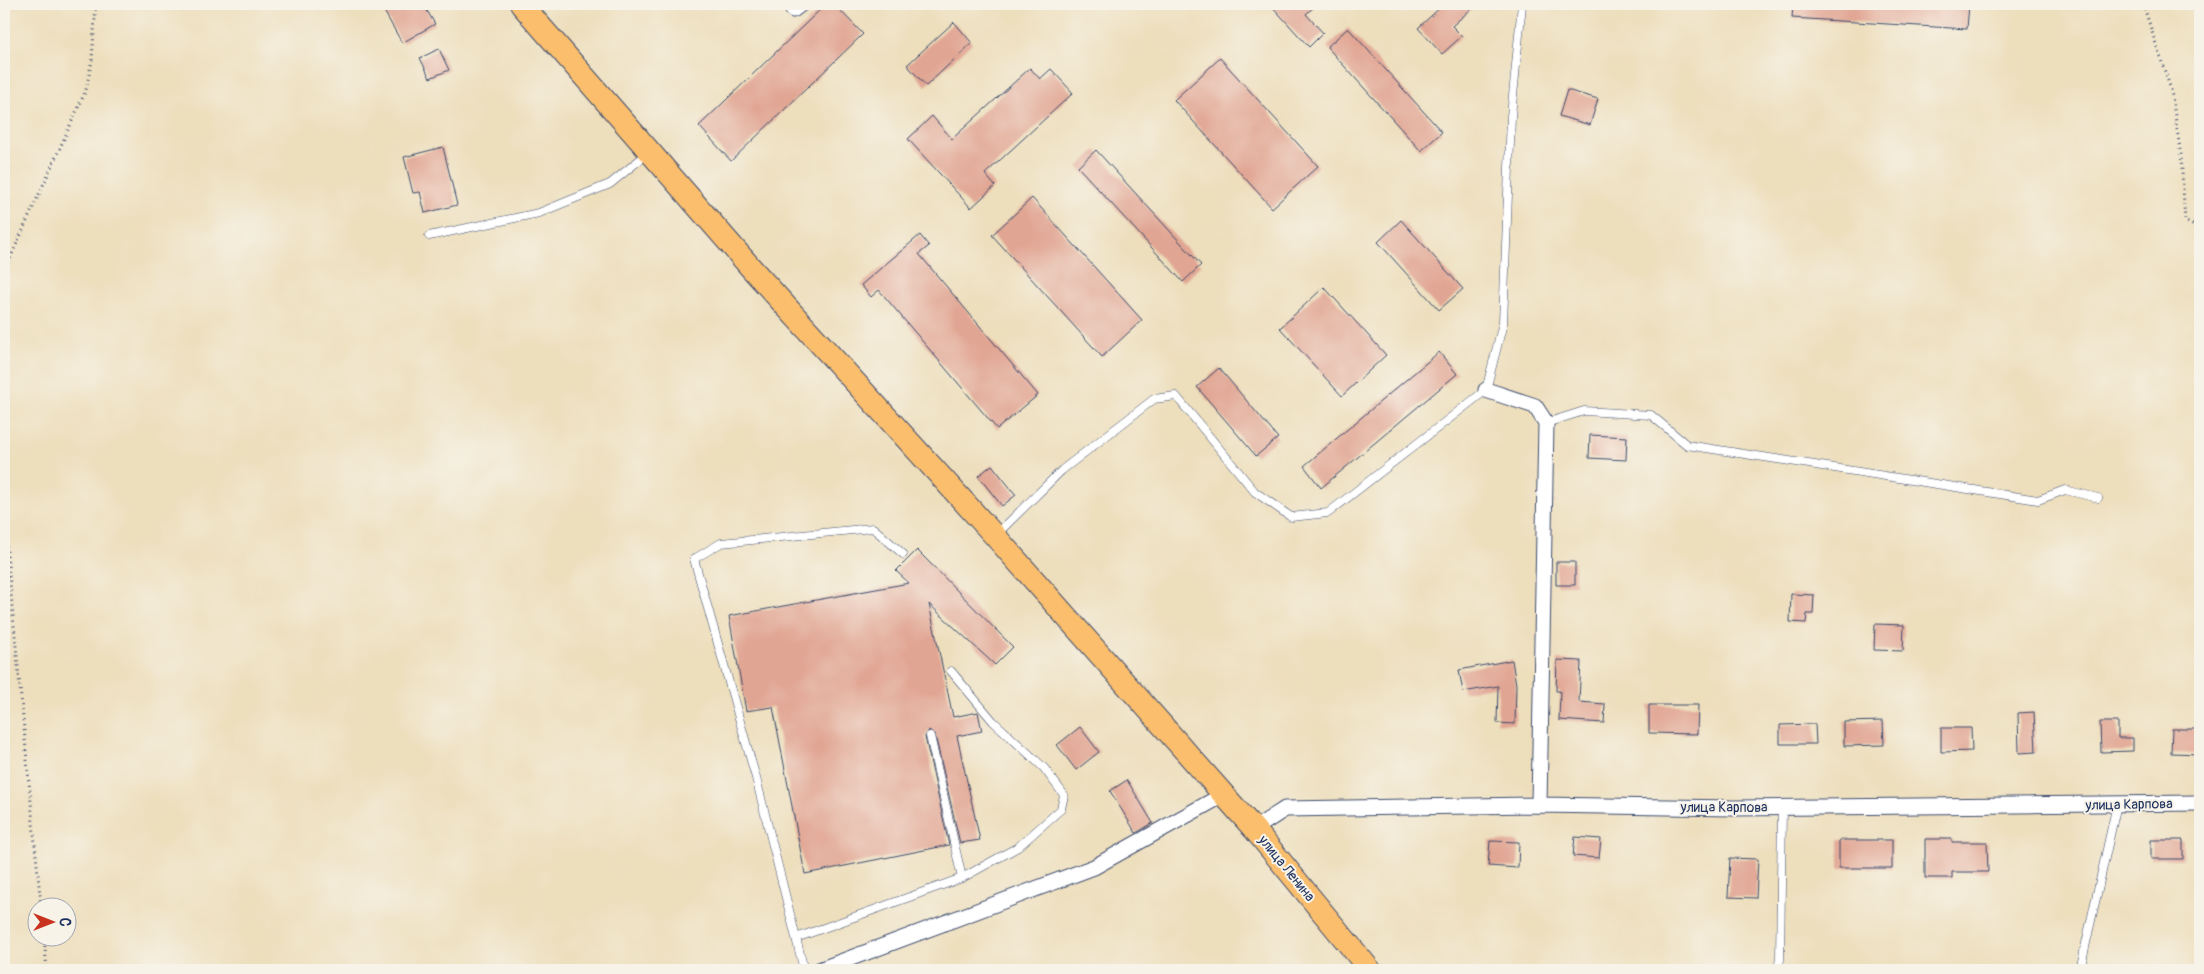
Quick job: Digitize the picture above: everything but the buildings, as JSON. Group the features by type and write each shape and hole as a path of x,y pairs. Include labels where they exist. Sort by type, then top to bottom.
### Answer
{"main road":[{"name":"улица Ленина","path":"520,4 765,284 995,536 1254,829 1370,970"}],"street":[{"path":"1486,390 1535,406 1546,423 1539,805"},
{"path":"819,970 1094,867 1223,795"},
{"name":"улица Карпова","path":"1254,829 1285,809 1539,805 1782,807 2200,803"}],"lane":[{"path":"995,536 1062,470 1154,399 1176,396 1255,492 1291,518 1328,513 1486,390 1503,323 1511,116 1522,4"},
{"path":"429,236 539,213 610,184 650,152"},
{"path":"1546,423 1584,411 1651,415 1686,445 2038,500 2065,490 2098,498"},
{"path":"804,970 756,778 694,559 721,542 873,528 903,554"},
{"path":"796,938 962,878 1018,847 1060,809 1064,795 1044,768 993,721 951,671"},
{"path":"930,736 962,878"},
{"path":"2080,970 2117,804"},
{"path":"1777,970 1780,960 1782,807"}],"path":[{"path":"4,272 86,90 92,60 96,4"},
{"path":"2143,4 2171,90 2181,155 2185,221 2200,229"},
{"path":"4,521 40,896"},
{"path":"45,946 47,970"}]}
